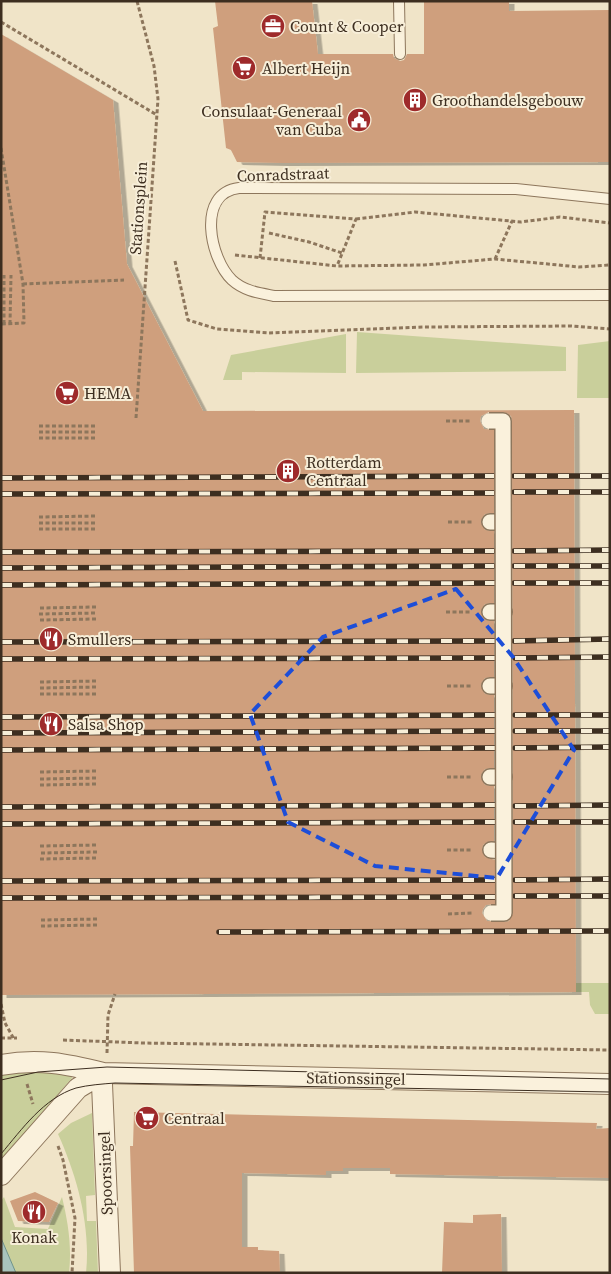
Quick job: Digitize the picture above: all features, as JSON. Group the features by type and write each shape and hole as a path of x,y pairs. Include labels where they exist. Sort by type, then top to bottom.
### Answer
{"street":[{"path":"489,422 503,421 496,522 498,851 504,913 491,913"},
{"name":"Stationssingel","path":"1,1064 42,1061 103,1073 610,1084"},
{"path":"1,1175 78,1088 103,1073"},
{"name":"Spoorsingel","path":"103,1073 110,1273"}],"lane":[{"path":"399,1 400,54"},
{"name":"Conradstraat","path":"610,199 516,189 234,189 223,194 214,207 211,225 215,253 225,272 241,287 274,296 610,295"}],"path":[{"name":"Stationsplein","path":"136,418 157,115 156,78 137,1"},
{"path":"1,22 157,115"},
{"path":"1,148 23,284 24,323 2,324 4,314 4,275"},
{"path":"260,258 265,212 356,219 415,212 521,222 560,217 610,223"},
{"path":"337,266 356,219"},
{"path":"495,259 512,221"},
{"path":"269,233 309,242 342,253"},
{"path":"215,253 337,266 424,266 495,259 579,267 610,265"},
{"path":"176,261 188,320 218,329 269,332 434,327 571,326 610,329"},
{"path":"10,324 11,275"},
{"path":"23,284 124,280"},
{"path":"446,421 465,421"},
{"path":"39,426 96,426"},
{"path":"39,432 96,432"},
{"path":"39,438 96,438"},
{"path":"39,517 96,516"},
{"path":"448,522 465,522"},
{"path":"39,523 96,523"},
{"path":"39,529 96,529"},
{"path":"40,608 96,607"},
{"path":"446,612 465,612"},
{"path":"40,614 96,613"},
{"path":"40,620 96,619"},
{"path":"40,682 97,681"},
{"path":"446,686 465,686"},
{"path":"40,688 97,688"},
{"path":"40,694 97,694"},
{"path":"40,772 97,771"},
{"path":"447,778 466,777"},
{"path":"40,779 97,778"},
{"path":"40,785 97,784"},
{"path":"40,846 97,845"},
{"path":"447,850 466,850"},
{"path":"40,852 97,852"},
{"path":"40,859 97,858"},
{"path":"448,914 466,914"},
{"path":"41,920 98,919"},
{"path":"41,926 98,925"},
{"name":"Stationssingel","path":"115,994 108,1015 108,1041 610,1050"},
{"path":"45,1125 53,1135 64,1160 75,1218 72,1273"}],"highlighted area":[{"path":"456,589 513,657 574,750 497,878 375,866 288,822 250,714 323,637"}],"green space":[{"path":"357,332 566,347 566,371 356,373"},
{"path":"346,334 346,373 242,372 242,380 223,380 231,355"},
{"path":"610,341 610,398 577,398 578,345"},
{"path":"576,983 610,983 610,1014 595,1014 590,1005 589,992 576,992"},
{"path":"10,1069 71,1074 72,1078 1,1162 1,1070"},
{"path":"92,1113 95,1195 86,1196 87,1221 96,1221 98,1273 86,1273 86,1237 81,1202 77,1184 58,1134 71,1123"},
{"path":"4,1197 15,1227 48,1229 62,1197 69,1234 69,1273 16,1273 1,1238 1,1201"}],"water":[{"path":"1,1238 16,1273 1,1273"}],"building":[{"name":"Groothandelsgebouw","path":"215,1 312,1 318,54 393,54 394,58 400,61 404,60 407,54 424,54 424,1 509,1 509,11 610,10 610,162 237,162 231,150 226,148 213,28 218,26"},
{"name":"Rotterdam Centraal","path":"1,34 113,100 127,264 203,411 574,410 576,992 1,995","holes":["489,412 507,413 511,416 512,421 513,913 509,921 504,922 487,921 482,913 486,905 495,904 495,860 485,857 482,850 483,845 494,841 494,786 485,785 481,777 485,769 494,768 494,695 485,694 481,686 485,678 494,677 494,621 485,620 481,612 485,604 494,603 494,531 485,530 481,522 485,514 494,513 494,430 484,429 480,421 481,416"]},
{"path":"134,1112 597,1123 596,1129 610,1128 610,1178 390,1174 390,1168 343,1168 343,1171 326,1171 326,1175 242,1173 242,1247 258,1247 258,1250 279,1251 280,1273 134,1273 130,1146 133,1146"},
{"name":"Konak","path":"35,1192 58,1203 49,1222 18,1221 10,1201"},
{"path":"501,1214 502,1273 442,1273 444,1222 473,1223 473,1215"}],"tram line":[{"path":"1,1080 38,1072 107,1067 610,1079"},
{"path":"1,1154 34,1115 54,1099 76,1088 100,1084 610,1092"}],"railway":[{"path":"1,478 494,476"},
{"path":"514,476 610,476"},
{"path":"514,492 610,492"},
{"path":"1,494 494,493"},
{"path":"514,551 610,550"},
{"path":"1,552 494,551"},
{"path":"1,568 494,566"},
{"path":"514,566 610,566"},
{"path":"1,585 495,583"},
{"path":"514,583 610,583"},
{"path":"514,641 610,639"},
{"path":"1,642 495,641"},
{"path":"515,658 610,657"},
{"path":"1,659 495,658"},
{"path":"1,717 495,715"},
{"path":"515,715 610,715"},
{"path":"1,733 495,731"},
{"path":"515,731 610,731"},
{"path":"515,748 610,747"},
{"path":"1,750 495,748"},
{"path":"1,807 495,805"},
{"path":"515,806 610,805"},
{"path":"1,824 495,822"},
{"path":"515,822 610,822"},
{"path":"515,880 610,879"},
{"path":"1,881 496,880"},
{"path":"515,896 610,896"},
{"path":"1,898 496,897"},
{"path":"219,932 610,931"}],"place":[{"name":"Count & Cooper","path":"273,26"},
{"name":"Albert Heijn","path":"244,68"},
{"name":"Groothandelsgebouw","path":"415,100"},
{"name":"Consulaat-Generaal van Cuba","path":"359,120"},
{"name":"HEMA","path":"67,393"},
{"name":"Rotterdam Centraal","path":"288,471"},
{"name":"Smullers","path":"51,639"},
{"name":"Salsa Shop","path":"51,724"},
{"name":"Centraal","path":"147,1118"},
{"name":"Konak","path":"34,1212"}]}
